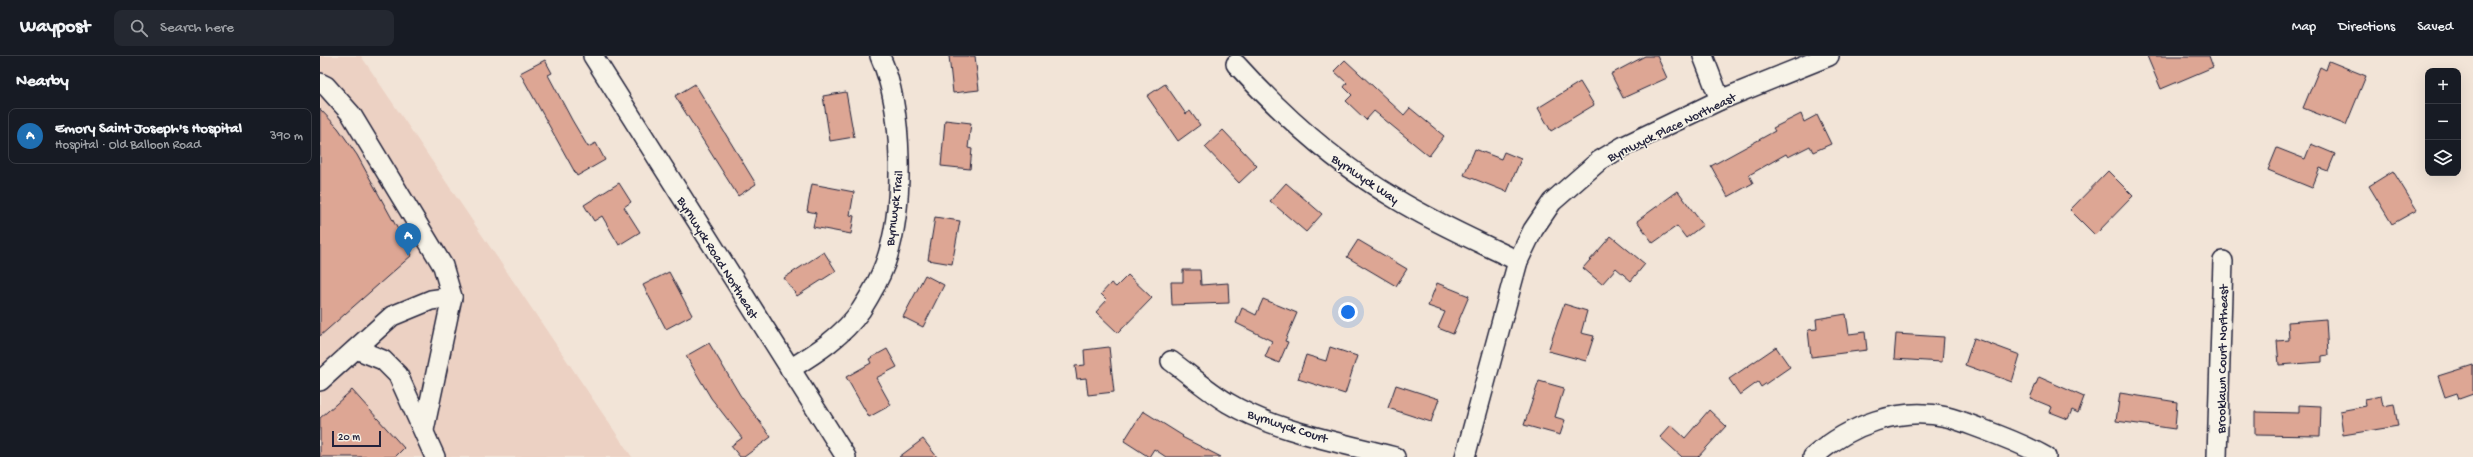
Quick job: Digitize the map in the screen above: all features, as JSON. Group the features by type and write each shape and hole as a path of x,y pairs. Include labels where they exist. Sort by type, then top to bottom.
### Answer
{"street":[{"name":"Byrnwyck Road Northeast","path":"593,56 846,457"},
{"name":"Byrnwyck Trail","path":"790,370 816,353 841,333 860,311 885,264 893,232 898,184 898,130 893,91 880,56"},
{"path":"1703,56 1720,100"},
{"name":"Byrnwyck Place Northeast","path":"1465,457 1518,261 1533,230 1548,208 1574,181 1599,161 1624,146 1720,100 1829,56"},
{"name":"Byrnwyck Way","path":"1236,64 1267,99 1342,164 1395,199 1437,222 1518,261"},
{"path":"320,83 326,86 351,114 364,132 443,266 452,297 424,430"},
{"name":"Brooklawn Court Northeast","path":"2217,457 2223,261"},
{"path":"320,381 392,316 431,300 452,297"},
{"path":"356,350 382,360 398,375 435,457"},
{"name":"Byrnwyck Court","path":"1171,361 1227,402 1252,415 1282,426 1395,457"},
{"path":"1813,457 1871,421 1908,413 1947,417 2021,443 2046,457"}],"shaded area":[{"path":"320,56 361,56 632,457 320,457"}],"building":[{"path":"949,56 975,56 979,90 953,93"},
{"path":"1645,56 1657,56 1667,78 1623,98 1611,74"},
{"path":"2147,56 2209,56 2213,67 2161,89"},
{"path":"545,60 552,73 548,75 588,147 596,143 605,160 577,176 520,73"},
{"path":"1345,60 1404,115 1410,108 1444,136 1429,156 1374,111 1366,120 1346,101 1352,95 1344,87 1347,83 1334,71"},
{"path":"2329,61 2366,76 2346,125 2303,108 2320,67 2326,70"},
{"path":"1580,82 1594,105 1551,131 1538,108"},
{"path":"695,84 756,184 738,196 675,96"},
{"path":"1165,84 1186,114 1190,111 1200,125 1178,141 1147,96"},
{"path":"846,92 854,137 830,141 823,96"},
{"path":"320,109 338,128 357,155 412,255 320,336"},
{"path":"1801,114 1804,122 1817,115 1831,144 1813,152 1810,146 1788,157 1786,154 1749,175 1753,183 1728,197 1711,166 1775,131 1773,128"},
{"path":"945,120 971,123 968,148 972,149 970,169 941,166"},
{"path":"1223,130 1257,166 1239,183 1205,147"},
{"path":"2311,144 2335,154 2328,171 2320,168 2312,188 2268,170 2277,148 2305,159"},
{"path":"1475,149 1501,159 1504,152 1521,159 1507,192 1464,175"},
{"path":"2108,171 2133,196 2095,235 2070,210"},
{"path":"2393,171 2417,210 2392,224 2369,186"},
{"path":"619,183 631,202 624,207 640,232 619,245 602,216 594,221 584,205"},
{"path":"1286,183 1322,214 1306,232 1270,201"},
{"path":"812,184 854,192 850,215 854,216 851,234 813,227 816,213 807,211"},
{"path":"1678,191 1703,225 1686,238 1677,226 1653,243 1637,221"},
{"path":"935,217 960,221 952,264 928,260"},
{"path":"1611,236 1645,264 1631,281 1616,268 1602,284 1583,268"},
{"path":"1358,240 1407,269 1396,286 1347,257"},
{"path":"824,252 836,271 797,296 784,278"},
{"path":"1183,270 1200,270 1201,285 1228,283 1229,303 1172,305 1171,282 1183,282"},
{"path":"669,272 692,315 666,329 643,285"},
{"path":"925,275 944,285 923,327 903,317"},
{"path":"1128,275 1152,298 1118,333 1096,312 1107,300 1101,294 1111,283 1116,287"},
{"path":"1437,283 1469,296 1453,334 1438,328 1445,312 1428,306"},
{"path":"1263,299 1297,313 1285,341 1288,342 1279,363 1265,357 1272,341 1236,323 1242,308 1256,315"},
{"path":"1564,304 1587,311 1581,333 1594,336 1586,361 1548,351"},
{"path":"1846,314 1849,334 1865,332 1867,350 1811,357 1808,330 1817,329 1816,319"},
{"path":"2326,319 2328,355 2322,356 2322,362 2279,365 2277,341 2289,340 2288,322"},
{"path":"1896,334 1944,337 1942,362 1894,359"},
{"path":"1974,338 2020,355 2012,382 1965,365"},
{"path":"709,343 740,395 771,437 744,457 740,457 731,446 742,438 711,398 686,356"},
{"path":"1109,347 1114,392 1088,395 1086,378 1077,379 1075,366 1085,365 1084,350"},
{"path":"1330,347 1357,356 1345,394 1298,379 1306,355 1326,361"},
{"path":"1776,347 1790,367 1761,387 1758,382 1740,395 1729,379"},
{"path":"887,349 897,367 876,378 891,405 869,417 846,377 871,363 869,359"},
{"path":"2473,365 2473,394 2459,399 2457,393 2445,397 2438,376"},
{"path":"2039,377 2084,397 2078,413 2072,410 2068,419 2050,412 2052,407 2030,398"},
{"path":"1539,381 1564,388 1555,417 1565,420 1560,435 1524,425"},
{"path":"1396,385 1439,399 1431,422 1388,408"},
{"path":"352,390 404,448 395,457 320,457 320,418"},
{"path":"2120,393 2177,402 2175,429 2116,421"},
{"path":"2381,396 2383,406 2394,404 2398,426 2343,435 2340,411 2366,406 2365,399"},
{"path":"2299,405 2321,406 2320,436 2255,435 2255,412 2299,413"},
{"path":"1709,410 1726,426 1698,457 1682,457 1660,437 1671,425 1685,438"},
{"path":"1143,411 1183,436 1182,437 1221,457 1166,457 1154,449 1149,457 1124,441"},
{"path":"923,439 937,457 899,457"}],"place":[{"name":"Emory Saint Joseph's Hospital","path":"408,256"}]}
